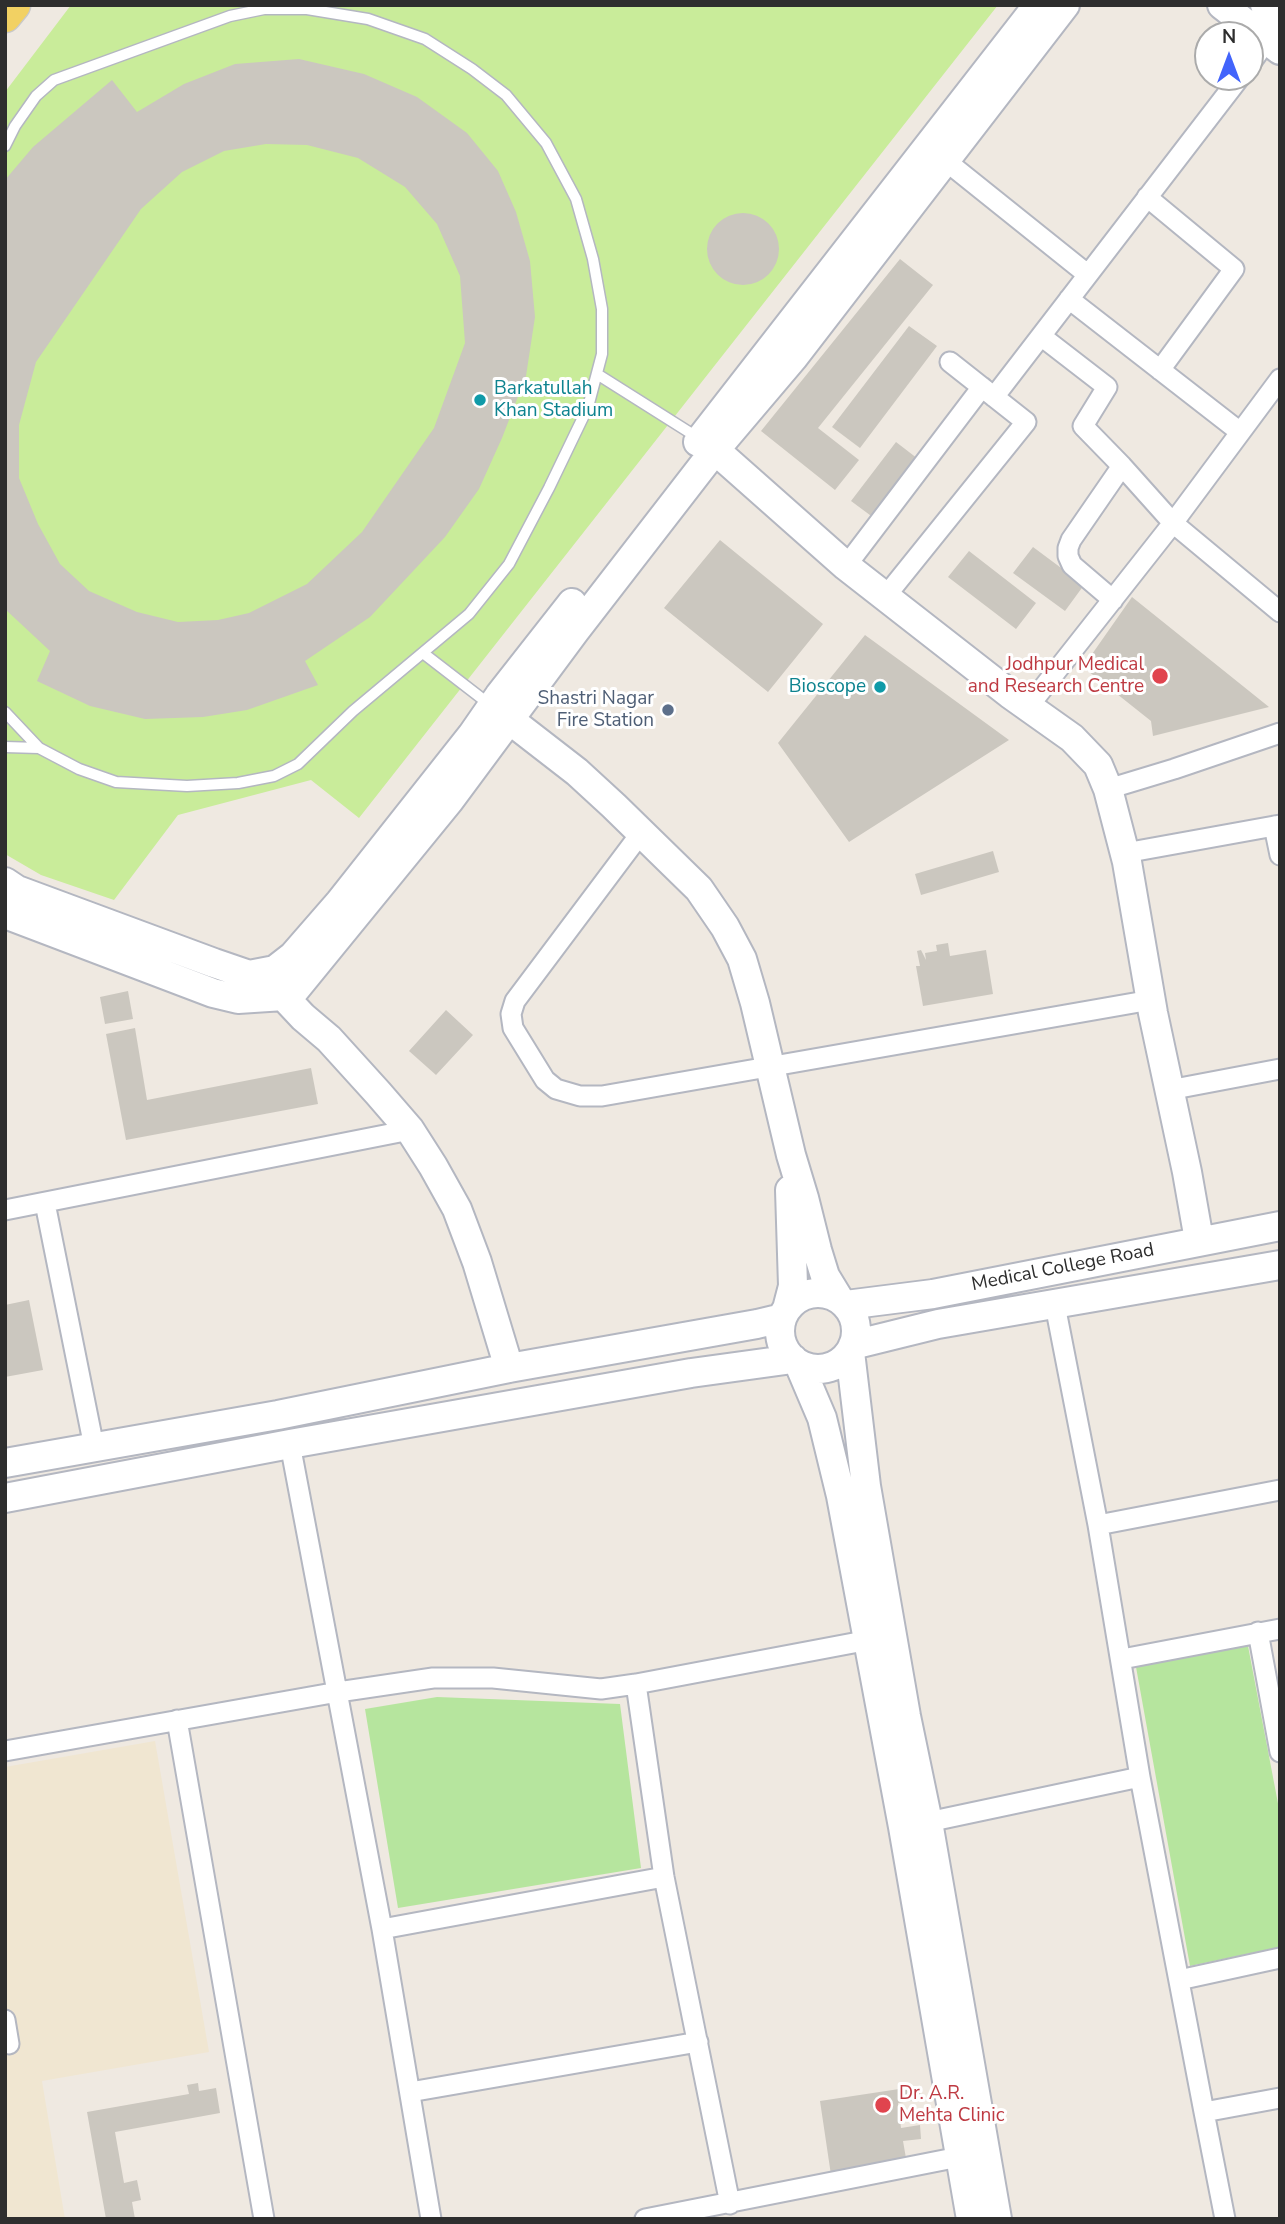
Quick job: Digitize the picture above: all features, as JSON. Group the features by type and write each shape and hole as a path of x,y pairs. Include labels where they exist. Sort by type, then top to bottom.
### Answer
{"main road":[{"path":"5,16 14,5"}],"street":[{"path":"5,882 17,890 249,975 275,970 293,956 575,631 708,445 1038,5"},
{"path":"708,445 793,358 1065,5"},
{"path":"1222,5 1275,36"},
{"path":"1265,5 1275,36"},
{"path":"846,566 988,392 1041,336 1229,91"},
{"path":"946,160 1087,274"},
{"path":"1147,197 1234,269 1160,370"},
{"path":"1069,299 1240,432"},
{"path":"1041,336 1107,387 1083,426 1173,523 1280,612"},
{"path":"885,597 1026,422 950,362"},
{"path":"1028,707 1173,523 1279,381"},
{"path":"708,445 846,566 1072,738 1098,765 1108,789 1125,853 1199,1240"},
{"path":"1113,600 1072,565 1068,548 1122,466"},
{"path":"501,714 578,772 699,889 725,927 741,959 752,992 791,1156 825,1276 853,1317 856,1326 852,1349 880,1638 971,2219"},
{"path":"5,914 213,993 239,999 284,996 294,991 449,801 501,714"},
{"path":"1108,789 1280,733"},
{"path":"1125,853 1277,826 1280,855"},
{"path":"641,833 515,1002 511,1014 513,1028 545,1080 556,1088 580,1096 601,1096 770,1068 1151,1000"},
{"path":"261,973 329,1040 410,1130 457,1209 477,1262 509,1368"},
{"path":"1170,1090 1280,1069"},
{"path":"5,1210 410,1130"},
{"path":"791,1156 793,1286 779,1329 784,1349 796,1362 822,1418 880,1638 906,1716 928,1822 997,2219"},
{"path":"45,1203 94,1447"},
{"name":"Medical College Road","path":"843,1302 933,1294 1280,1226"},
{"name":"Medical College Road","path":"852,1349 938,1324 1055,1306 1280,1265"},
{"path":"5,1463 278,1415 509,1368 757,1324 785,1313 795,1300 806,1295 828,1294 843,1302"},
{"path":"1055,1306 1098,1525 1140,1777 1225,2219"},
{"path":"5,1498 691,1373 796,1362 815,1369 824,1368 842,1360 852,1349"},
{"path":"290,1444 382,1929 431,2219"},
{"path":"1098,1525 1280,1490"},
{"path":"1122,1659 1280,1629"},
{"path":"1258,1632 1280,1752"},
{"path":"5,1751 338,1692 433,1678 493,1678 601,1689 880,1638"},
{"path":"636,1684 664,1877 730,2204"},
{"path":"177,1720 264,2219"},
{"path":"928,1822 1140,1777"},
{"path":"382,1929 664,1877"},
{"path":"1179,1980 1280,1958"},
{"path":"5,2020 9,2044"},
{"path":"410,2092 698,2042"},
{"path":"1204,2112 1280,2098"},
{"path":"645,2219 960,2157"}],"lane":[{"path":"5,146 36,96 54,80 230,16 264,9 307,9 368,19 425,40 472,69 506,95 546,143 576,199 593,259 602,309 602,354 588,407 509,564 469,614 335,727 298,764 274,776 239,783 187,786 116,782 79,769 39,748 5,712"},
{"path":"597,374 708,445"},
{"path":"423,653 501,714"},
{"path":"5,747 39,748"}],"shaded area":[{"path":"155,1741 209,2052 42,2081 65,2219 5,2219 5,1767"}],"green space":[{"path":"71,5 998,5 359,818 311,780 178,815 114,900 41,875 5,854 5,92"},
{"path":"1248,1646 1280,1814 1280,1947 1190,1966 1136,1667"},
{"path":"437,1697 620,1704 641,1868 398,1908 365,1709"}],"building":[{"name":"Barkatullah Khan Stadium","path":"299,59 364,74 417,97 467,133 498,171 516,212 530,261 535,317 526,376 479,489 445,537 370,617 305,661 318,685 247,710 203,717 145,719 90,706 37,681 50,651 5,609 5,180 33,147 112,80 137,112 184,84 235,64","holes":["266,144 307,145 358,158 405,187 437,224 460,276 465,343 434,428 362,532 307,584 249,613 218,620 178,622 137,612 89,591 60,564 38,524 19,478 19,425 36,362 141,209 182,172 224,151"]},
{"path":"743,213 763,219 773,229 779,249 773,269 763,279 743,285 723,279 713,269 707,249 713,229 723,219"},
{"path":"900,259 933,285 818,428 859,460 835,490 761,431"},
{"path":"909,326 937,346 860,448 832,427"},
{"path":"896,442 922,462 878,521 851,501"},
{"path":"720,540 823,624 768,692 664,608"},
{"path":"1033,547 1084,585 1065,611 1013,573"},
{"path":"969,551 1036,603 1016,629 948,577"},
{"path":"1132,597 1269,707 1153,736 1151,721 1083,667"},
{"name":"Bioscope","path":"865,635 1009,740 849,842 778,743"},
{"path":"993,851 999,872 921,895 915,874"},
{"path":"948,943 950,956 986,950 993,994 923,1006 916,966 920,966 917,951 921,950 926,960 925,953 937,951 936,945"},
{"path":"128,991 133,1019 105,1024 100,997"},
{"path":"446,1010 473,1035 436,1075 409,1051"},
{"path":"135,1028 147,1100 311,1068 318,1104 126,1140 106,1034"},
{"path":"29,1300 43,1370 5,1377 5,1305"},
{"path":"198,2083 199,2091 216,2088 220,2113 115,2132 124,2183 137,2180 141,2200 132,2202 135,2219 106,2219 87,2112 189,2094 187,2085"},
{"path":"919,2086 921,2099 898,2103 901,2128 920,2125 921,2139 903,2141 907,2164 831,2175 820,2101"}],"place":[{"name":"Barkatullah Khan Stadium","path":"480,400"},
{"name":"Jodhpur Medical and Research Centre","path":"1160,676"},
{"name":"Bioscope","path":"880,687"},
{"name":"Shastri Nagar Fire Station","path":"668,710"},
{"name":"Dr. A.R. Mehta Clinic","path":"883,2105"}]}
